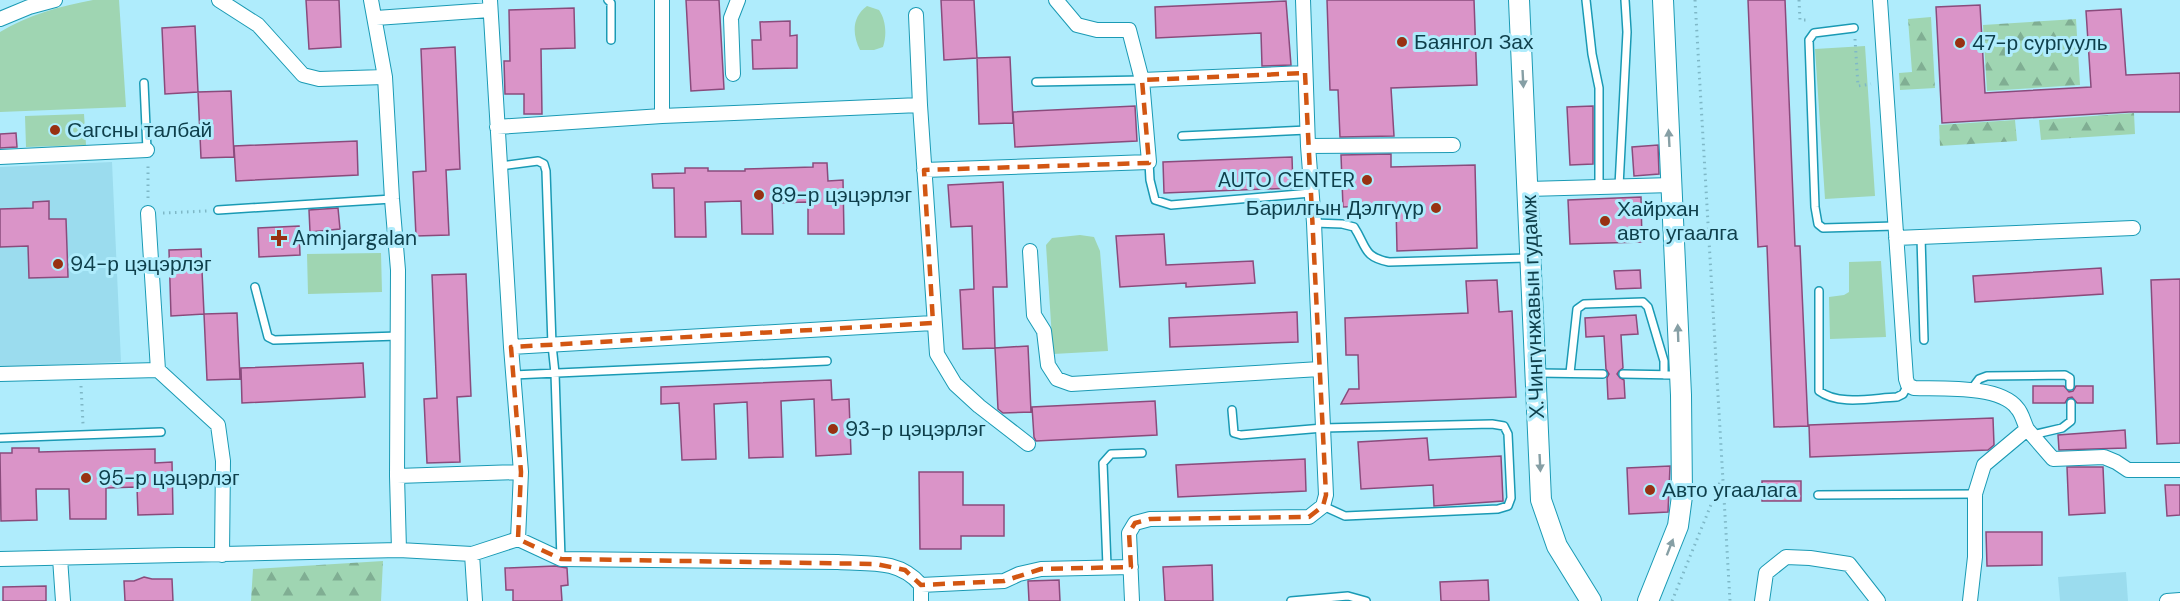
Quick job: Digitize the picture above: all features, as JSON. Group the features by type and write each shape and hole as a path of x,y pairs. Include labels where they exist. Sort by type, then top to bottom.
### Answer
{"main road":[{"name":"Х.Чингүнжавын гудамж","path":"1519,0 1541,500 1557,546 1591,601"},
{"path":"1648,601 1678,526 1682,496 1672,375 1672,185 1663,0"}],"street":[{"path":"0,19 29,7 56,0"},
{"path":"219,0 258,25 303,75 319,79 385,77"},
{"path":"371,0 385,77 392,199 399,270 397,476 399,550"},
{"path":"662,0 662,116"},
{"path":"733,74 731,18 738,0"},
{"path":"924,170 1149,162 1142,80 1129,30 1097,30 1077,25 1056,0"},
{"path":"1132,601 1129,533 1135,523 1150,519 1309,517 1323,506 1326,495 1314,223 1307,130 1303,0"},
{"path":"1880,0 1908,385 1914,388 1999,395 2017,408 2029,432 2053,459 2104,457 2128,470 2180,470"},
{"path":"376,18 490,5 521,472 518,539"},
{"path":"916,15 933,323 937,354 955,384 1028,444"},
{"path":"1142,80 1305,73"},
{"path":"497,127 662,116 920,105"},
{"path":"1308,146 1453,145"},
{"path":"0,158 147,150"},
{"path":"1528,189 1672,185"},
{"path":"148,213 158,370 218,425 223,460 222,555"},
{"path":"1896,232 1921,237 2133,228"},
{"path":"1030,250 1034,315 1044,331 1048,365 1057,379 1071,384 1320,369"},
{"path":"511,347 933,323"},
{"path":"0,374 158,370"},
{"path":"1970,601 1976,557 1975,494 1984,465 2029,432"},
{"path":"397,476 521,472"},
{"path":"0,559 399,550 472,554 518,539 561,559 876,564 905,570 921,585 1004,581 1041,568 1131,567"},
{"path":"472,554 475,601"},
{"path":"1762,601 1766,573 1786,557 1849,564 1878,601"},
{"path":"60,558 63,601"},
{"path":"921,585 921,601"},
{"path":"2168,601 2180,600"}],"lane":[{"path":"608,0 611,3 611,40"},
{"path":"1586,0 1592,54 1599,88 1599,187"},
{"path":"1619,186 1627,32 1625,0"},
{"path":"1854,28 1814,33 1809,40 1815,207 1818,224 1823,228 1896,232"},
{"path":"1035,82 1142,80"},
{"path":"144,83 147,150"},
{"path":"1182,136 1307,130"},
{"path":"500,166 537,161 544,164 555,373 561,559"},
{"path":"1149,162 1150,180 1155,200 1171,205 1311,193"},
{"path":"218,210 392,199"},
{"path":"1314,223 1354,227 1367,252 1374,259 1389,262 1531,258"},
{"path":"1921,237 1924,340"},
{"path":"255,287 268,337 274,340 398,336"},
{"path":"1819,291 1819,391 1828,398 1839,400 1897,397 1903,394 1908,385"},
{"path":"1570,373 1577,309 1584,304 1643,302 1648,307 1664,361 1672,375"},
{"path":"513,375 827,361"},
{"path":"1536,373 1604,374"},
{"path":"1623,374 1672,375"},
{"path":"1971,391 1979,379 1988,376 2065,375 2070,378 2070,386"},
{"path":"2029,432 2062,428 2071,421 2071,403"},
{"path":"1232,410 1234,433 1241,435 1323,428 1492,424 1504,426 1508,434 1511,498 1508,506 1498,509 1345,516 1323,506"},
{"path":"0,438 161,432"},
{"path":"1107,566 1103,462 1111,454 1142,453"},
{"path":"1818,495 1975,494"},
{"path":"1291,601 1348,596 1366,601"}],"path":[{"path":"1695,0 1721,480 1730,601"},
{"path":"147,150 148,213 218,210"},
{"path":"80,372 84,435"},
{"path":"1672,601 1721,480"}],"highlighted area":[{"path":"1305,73 1326,495 1323,506 1309,517 1150,519 1135,523 1129,533 1131,567 1041,569 1004,581 921,585 905,570 876,564 561,559 518,539 521,472 511,347 933,323 924,170 1149,163 1142,80"}],"shaded area":[{"name":"94-р цэцэрлэг","path":"112,162 121,362 0,367 0,167"},
{"path":"2126,572 2128,601 2060,601 2058,577"}],"green space":[{"path":"93,0 119,0 126,107 0,112 0,32 45,12"},
{"path":"867,6 879,10 884,23 885,38 883,47 874,50 860,50 855,26 858,15"},
{"path":"1931,17 1935,88 1900,90 1899,73 1912,72 1908,19"},
{"path":"2076,19 2080,85 1987,91 1983,25"},
{"path":"1865,46 1875,196 1825,199 1815,49"},
{"path":"2134,113 2135,134 2041,140 2039,120"},
{"name":"Сагсны талбай","path":"84,114 86,145 26,147 25,116"},
{"path":"2015,120 2017,141 1940,146 1939,125"},
{"path":"1080,235 1094,237 1100,251 1108,351 1053,354 1046,245 1052,238"},
{"path":"381,253 382,292 308,294 307,254"},
{"path":"1881,261 1886,337 1830,339 1829,297 1849,292 1849,262"},
{"path":"383,561 381,601 251,601 253,569"}],"building":[{"path":"306,0 339,0 341,47 309,49"},
{"path":"686,0 719,0 724,89 691,91"},
{"path":"941,0 974,0 977,58 944,60"},
{"name":"Баянгол Зах","path":"1327,0 1474,0 1477,85 1391,88 1394,136 1340,137 1338,90 1330,90"},
{"path":"1748,0 1785,0 1795,246 1800,246 1808,426 1774,427 1767,246 1758,247"},
{"path":"1286,1 1291,65 1262,66 1261,33 1156,38 1155,7"},
{"name":"47-р сургууль","path":"1980,5 1985,93 2091,87 2086,11 2121,9 2126,75 2180,73 2180,112 2129,112 1942,123 1936,7"},
{"path":"574,8 575,48 541,49 542,114 524,114 524,94 505,94 504,61 510,61 509,10"},
{"path":"790,21 790,36 797,35 797,68 753,69 752,40 761,40 760,22"},
{"path":"195,26 198,92 165,94 162,28"},
{"path":"455,47 460,169 446,170 449,235 416,236 413,172 426,171 421,49"},
{"path":"1010,57 1013,123 979,124 977,58"},
{"path":"231,91 234,157 201,158 198,92"},
{"path":"1135,106 1137,141 1015,147 1013,112"},
{"path":"1593,106 1593,164 1570,165 1567,107"},
{"path":"16,133 17,147 0,148 0,134"},
{"path":"357,141 358,175 236,181 234,146"},
{"path":"1658,145 1659,174 1634,176 1632,147"},
{"name":"Барилгын Дэлгүүр","path":"1391,154 1391,167 1475,165 1477,248 1397,251 1396,205 1343,207 1341,155"},
{"path":"1292,157 1293,188 1164,193 1163,162"},
{"name":"89-р цэцэрлэг","path":"813,163 827,163 828,181 843,180 844,234 808,234 808,202 772,203 773,234 742,234 741,201 705,202 706,237 675,237 674,188 653,188 652,174 685,173 685,168 708,168 708,171 745,171 745,169 813,167"},
{"path":"1003,182 1007,287 993,287 995,348 963,349 960,290 974,289 972,226 951,227 948,185"},
{"name":"Хайрхан авто угаалга","path":"1641,197 1642,242 1570,244 1568,200"},
{"path":"49,201 49,219 66,219 68,277 29,278 28,246 0,247 0,209 33,208 33,202"},
{"path":"338,208 340,229 310,232 309,210"},
{"path":"299,226 300,255 259,257 258,228"},
{"path":"1164,234 1166,265 1253,261 1255,283 1186,287 1186,283 1120,287 1116,236"},
{"path":"201,249 204,314 171,316 169,250"},
{"path":"2101,268 2103,294 1975,302 1973,276"},
{"path":"1640,270 1641,288 1616,289 1614,271"},
{"path":"466,274 471,396 457,397 460,462 427,463 424,399 437,398 432,275"},
{"path":"2180,279 2180,443 2157,444 2151,280"},
{"path":"1497,280 1499,312 1512,311 1516,397 1341,404 1349,389 1359,389 1358,355 1346,355 1345,318 1468,313 1466,281"},
{"path":"1297,312 1298,342 1170,347 1169,318"},
{"path":"237,313 240,379 207,380 204,314"},
{"path":"1636,315 1638,334 1621,335 1623,368 1617,374 1624,380 1625,398 1608,399 1607,378 1609,374 1606,369 1604,336 1586,337 1585,318"},
{"path":"1028,346 1031,412 1003,413 998,409 995,348"},
{"path":"363,363 365,397 242,403 241,368"},
{"name":"93-р цэцэрлэг","path":"831,380 832,400 849,399 851,454 816,456 814,399 781,401 783,457 749,458 747,402 714,404 716,459 682,460 679,403 661,404 661,387"},
{"path":"2033,386 2064,386 2069,392 2073,391 2076,386 2093,386 2093,403 2077,403 2072,397 2068,398 2065,403 2033,403"},
{"path":"1155,401 1157,435 1036,441 1034,437 1032,407"},
{"path":"1993,418 1994,445 1988,450 1810,457 1809,425"},
{"path":"2125,430 2126,448 2059,450 2058,435"},
{"path":"1427,438 1429,460 1501,456 1503,501 1434,506 1433,485 1361,489 1358,442"},
{"name":"95-р цэцэрлэг","path":"12,448 39,448 39,452 155,449 155,463 172,462 173,514 138,515 137,487 106,488 106,519 70,519 69,489 36,489 37,520 1,521 0,453 12,453"},
{"path":"1305,459 1306,491 1178,497 1176,465"},
{"name":"Авто угаалага","path":"1670,466 1668,512 1629,514 1627,468"},
{"path":"2067,467 2103,467 2105,513 2069,515"},
{"path":"919,472 963,472 963,505 1004,505 1004,536 961,536 961,549 920,549"},
{"path":"1762,481 1801,481 1801,501 1762,501"},
{"path":"2165,485 2180,485 2180,515 2167,516"},
{"path":"1986,532 2042,532 2042,565 1987,566"},
{"path":"1212,565 1213,601 1165,601 1163,567"},
{"path":"555,566 567,568 568,585 561,586 562,601 513,601 513,590 506,590 505,568"},
{"path":"144,577 172,579 173,601 125,601 124,581 134,581"},
{"path":"1059,580 1060,601 1029,601 1028,581"},
{"path":"1488,580 1489,601 1441,601 1440,582"},
{"path":"46,586 46,601 3,601 3,587"}],"place":[{"name":"Баянгол Зах","path":"1402,42"},
{"name":"47-р сургууль","path":"1960,43"},
{"name":"Сагсны талбай","path":"55,130"},
{"name":"AUTO CENTER","path":"1367,180"},
{"name":"89-р цэцэрлэг","path":"759,195"},
{"name":"Барилгын Дэлгүүр","path":"1436,208"},
{"name":"Хайрхан авто угаалга","path":"1605,221"},
{"name":"Aminjargalan","path":"279,238"},
{"name":"94-р цэцэрлэг","path":"58,264"},
{"name":"93-р цэцэрлэг","path":"833,429"},
{"name":"95-р цэцэрлэг","path":"86,478"},
{"name":"Авто угаалага","path":"1650,490"}]}
